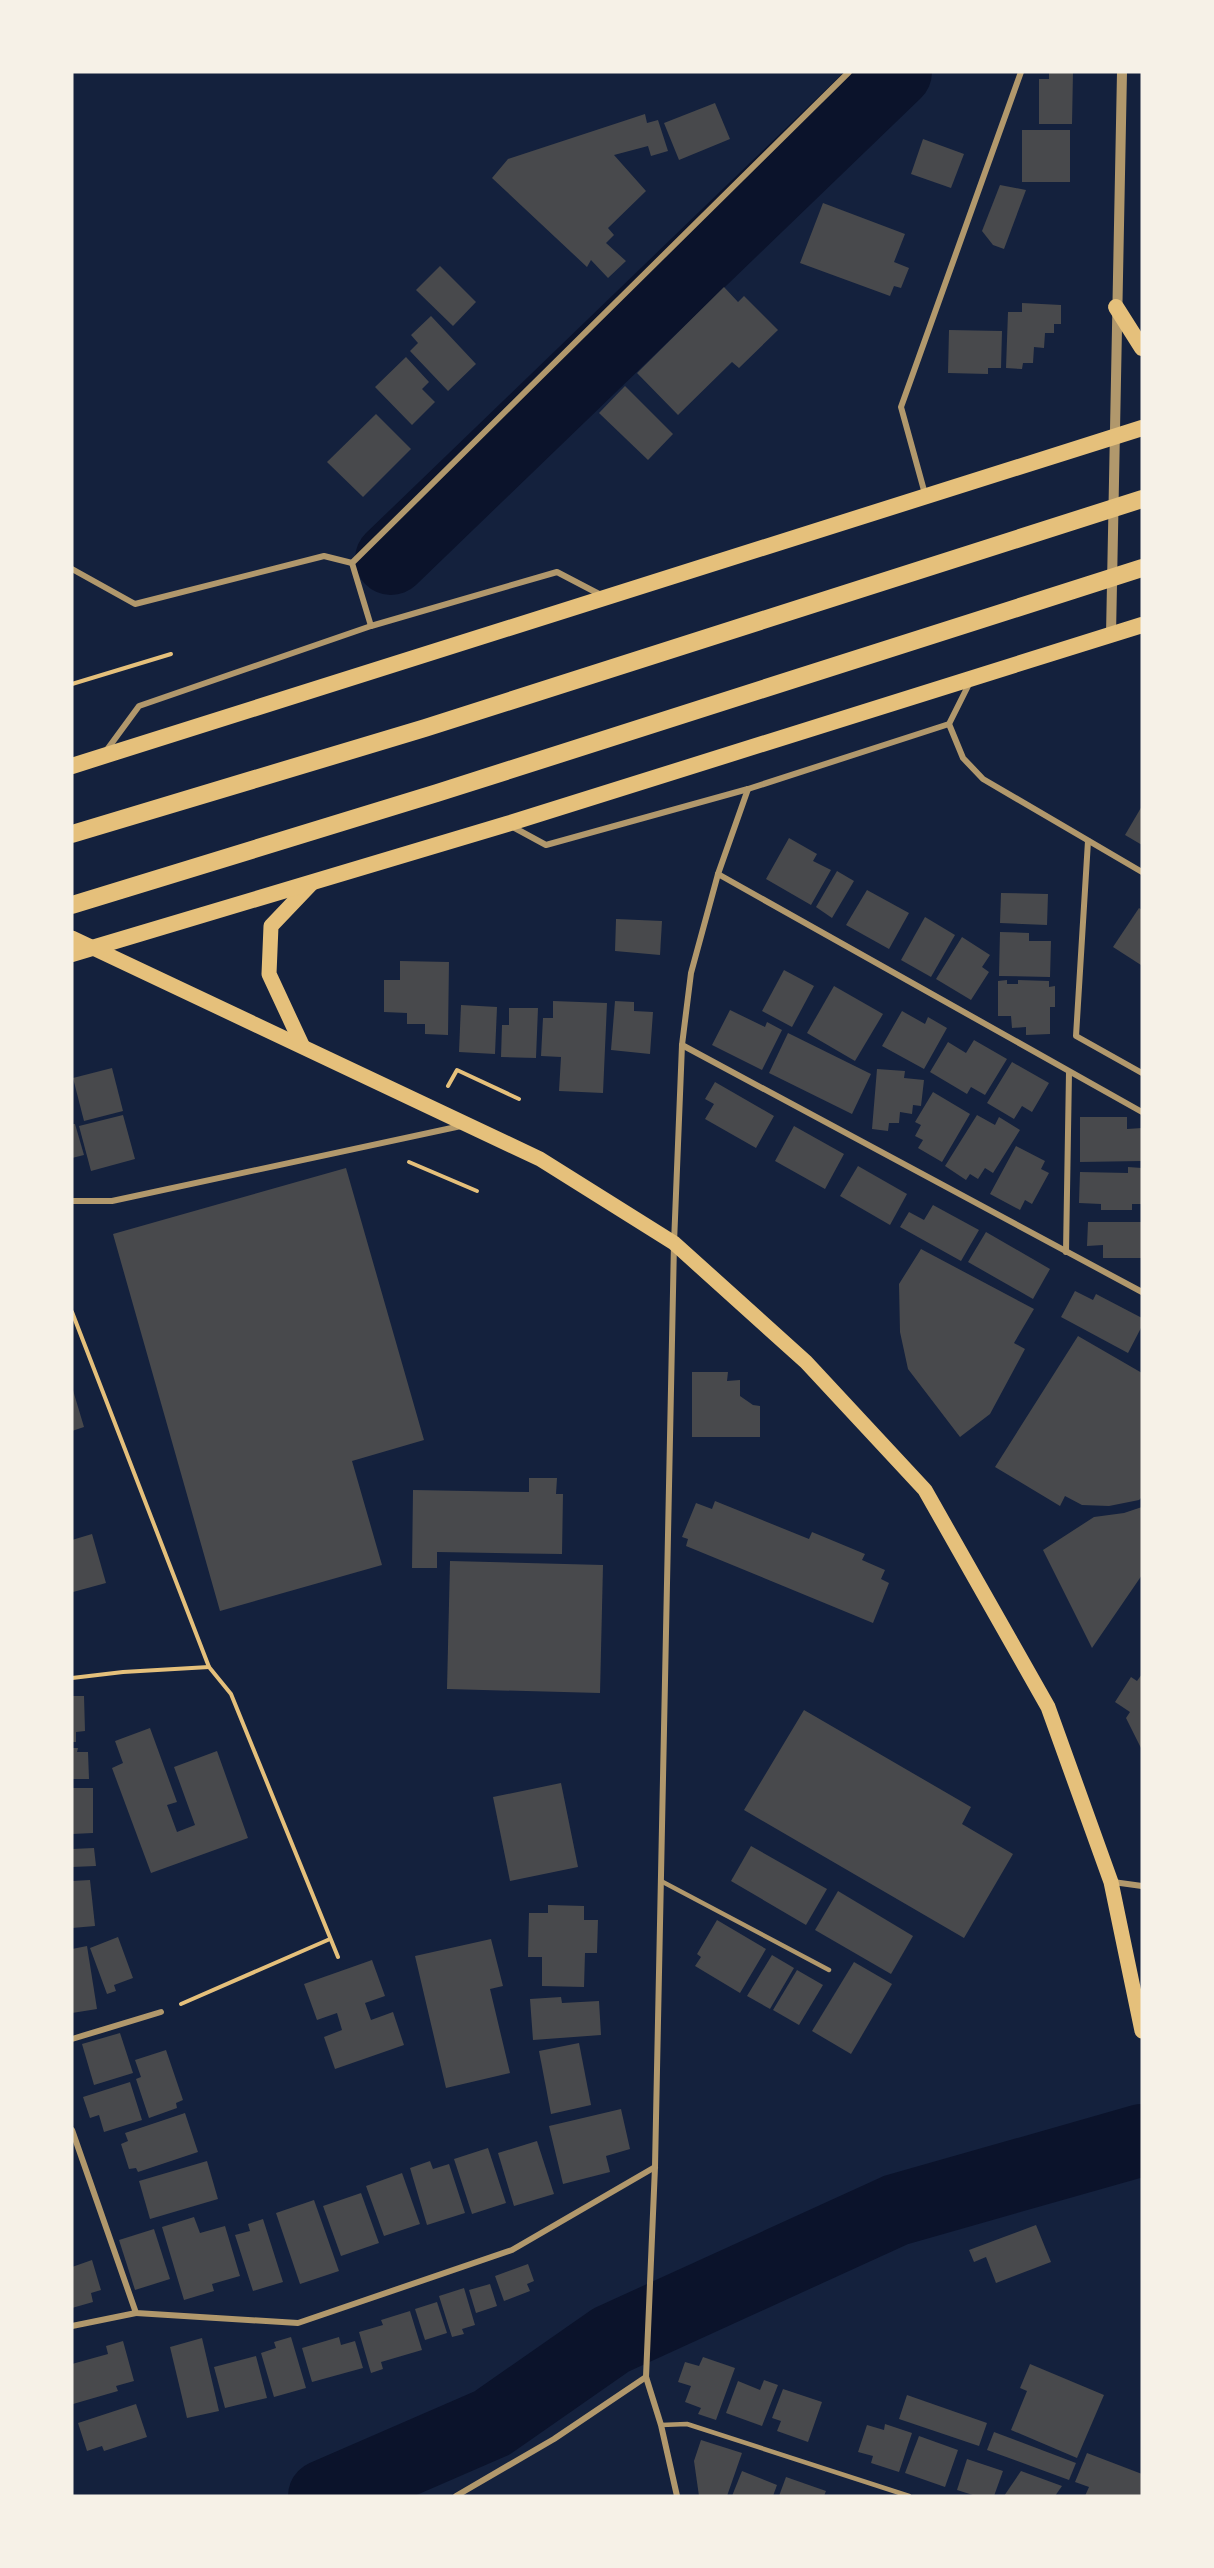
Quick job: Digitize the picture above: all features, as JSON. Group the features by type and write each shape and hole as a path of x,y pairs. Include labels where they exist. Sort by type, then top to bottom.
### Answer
{"highway":[{"path":"1116,307 1142,348"},
{"path":"72,766 1142,428"},
{"path":"72,834 425,728 1142,499"},
{"path":"72,905 437,793 1142,568"},
{"path":"72,954 507,824 1142,625"}],"main road":[{"path":"302,1046 269,974 271,926 312,883"},
{"path":"72,940 540,1158 674,1243 806,1362 925,1490 1048,1707 1111,1882 1142,2031"}],"street":[{"path":"352,563 849,72"},
{"path":"926,496 901,407 1021,72"},
{"path":"1111,635 1113,438 1122,72"},
{"path":"72,569 135,604 324,556 352,563"},
{"path":"352,563 371,626"},
{"path":"102,756 139,706 371,626 557,572 605,597"},
{"path":"507,824 546,845 747,789 949,724 972,678"},
{"path":"949,724 963,758 983,779 1142,872"},
{"path":"676,2496 661,2425 646,2377 655,2167 674,1243 682,1045 691,974 718,874 747,789"},
{"path":"1088,841 1076,1036 1142,1073"},
{"path":"718,874 1142,1112"},
{"path":"682,1045 1142,1292"},
{"path":"1066,1252 1070,1072"},
{"path":"72,1201 112,1201 470,1124"},
{"path":"1111,1882 1142,1886"},
{"path":"72,2039 161,2012"},
{"path":"72,2130 136,2313"},
{"path":"72,2326 136,2313 298,2323 512,2250 655,2167"},
{"path":"456,2496 554,2439 646,2377"}],"lane":[{"path":"661,1881 829,1970"},
{"path":"661,2425 687,2424 909,2496"}],"path":[{"path":"72,684 171,654"},
{"path":"456,1070 519,1099"},
{"path":"409,1162 477,1191"},
{"path":"72,1312 209,1667 231,1694 338,1957"},
{"path":"72,1678 123,1672 209,1667"},
{"path":"161,2012 330,1939"}],"building":[{"path":"1049,72 1073,72 1072,124 1039,124 1039,79 1049,79"},
{"path":"715,103 730,139 679,160 664,123"},
{"path":"645,114 647,123 658,120 668,151 651,156 648,146 614,155 646,191 608,228 614,235 606,243 626,261 608,278 591,260 587,267 492,178 508,159"},
{"path":"1022,130 1070,130 1070,182 1022,182"},
{"path":"923,139 964,154 951,188 911,174"},
{"path":"1000,185 1026,190 1004,249 993,245 982,231"},
{"path":"823,203 905,234 894,262 909,268 901,288 894,286 890,296 800,263"},
{"path":"440,266 476,302 453,326 416,290"},
{"path":"724,287 738,302 744,296 778,330 739,368 732,362 678,415 637,373"},
{"path":"1022,303 1061,305 1061,324 1054,324 1054,333 1045,333 1044,348 1034,347 1033,363 1023,363 1022,369 1006,368 1008,312 1022,312"},
{"path":"431,316 476,364 448,391 410,351 418,343 411,335"},
{"path":"949,330 1002,331 1001,368 988,368 988,374 948,373"},
{"path":"406,357 429,382 422,389 435,402 412,425 375,387"},
{"path":"625,386 673,434 648,460 599,413"},
{"path":"376,414 411,449 363,497 327,462"},
{"path":"1142,806 1142,845 1125,835"},
{"path":"789,838 817,854 813,861 831,870 811,905 766,879"},
{"path":"837,871 854,881 832,918 816,907"},
{"path":"867,890 909,913 889,949 846,925"},
{"path":"1001,893 1048,894 1047,925 1000,923"},
{"path":"1139,908 1142,910 1141,965 1113,947"},
{"path":"925,917 955,935 931,977 901,960"},
{"path":"616,919 662,921 660,955 615,951"},
{"path":"1000,932 1029,933 1029,941 1051,941 1050,977 999,976"},
{"path":"962,937 990,955 982,967 989,972 971,1000 936,979"},
{"path":"400,961 449,962 448,1035 425,1034 425,1024 407,1024 407,1013 384,1012 384,980 400,980"},
{"path":"784,970 814,986 792,1027 762,1011"},
{"path":"1007,980 1007,984 1018,984 1018,980 1049,981 1049,987 1055,986 1055,1007 1050,1007 1050,1034 1026,1035 1026,1027 1012,1028 1011,1016 998,1016 998,981"},
{"path":"834,986 883,1014 855,1061 807,1033"},
{"path":"553,1001 607,1003 603,1093 559,1091 561,1057 541,1056 543,1018 553,1018"},
{"path":"615,1001 634,1002 634,1011 653,1012 650,1054 611,1050"},
{"path":"461,1005 497,1007 495,1054 459,1052"},
{"path":"509,1008 538,1008 536,1058 501,1057 502,1025 509,1025"},
{"path":"730,1010 765,1027 767,1022 782,1030 762,1070 712,1045"},
{"path":"902,1011 925,1024 928,1017 947,1028 924,1069 882,1046"},
{"path":"788,1033 871,1074 852,1114 769,1073"},
{"path":"974,1040 1007,1059 985,1095 971,1087 967,1094 930,1072 948,1042 966,1053"},
{"path":"1012,1062 1049,1083 1032,1112 1022,1106 1014,1119 987,1103"},
{"path":"112,1068 123,1111 84,1121 73,1078"},
{"path":"877,1069 905,1071 904,1078 924,1080 921,1106 913,1105 912,1114 900,1112 899,1123 889,1123 888,1131 872,1129"},
{"path":"715,1082 774,1116 756,1148 705,1119 714,1104 705,1099"},
{"path":"933,1092 970,1114 942,1162 918,1148 923,1140 915,1136 921,1125 915,1122"},
{"path":"123,1115 135,1159 91,1171 79,1126"},
{"path":"977,1115 995,1125 999,1117 1020,1130 993,1173 985,1168 978,1179 970,1174 966,1180 945,1166"},
{"path":"1080,1117 1127,1117 1127,1129 1142,1128 1142,1161 1080,1162"},
{"path":"72,1124 75,1124 84,1155 72,1158"},
{"path":"794,1126 844,1154 825,1189 775,1161"},
{"path":"1016,1146 1045,1161 1041,1169 1049,1173 1032,1204 1025,1200 1020,1210 990,1194"},
{"path":"858,1166 907,1194 890,1225 840,1196"},
{"path":"1128,1167 1142,1168 1142,1204 1132,1204 1132,1210 1101,1210 1101,1204 1079,1203 1080,1172 1128,1173"},
{"path":"346,1168 424,1440 352,1461 382,1565 220,1611 113,1234"},
{"path":"933,1205 979,1230 961,1261 900,1227 909,1212 924,1220"},
{"path":"1088,1222 1142,1222 1142,1258 1103,1258 1103,1245 1087,1246"},
{"path":"986,1232 1050,1269 1033,1299 968,1262"},
{"path":"921,1249 1034,1309 1014,1343 1025,1349 990,1414 960,1437 908,1369 900,1332 899,1284"},
{"path":"1075,1291 1093,1300 1096,1294 1142,1318 1142,1326 1128,1353 1061,1317"},
{"path":"1078,1336 1142,1373 1142,1497 1139,1500 1109,1506 1082,1505 1065,1496 1060,1506 995,1467"},
{"path":"692,1372 728,1372 727,1381 740,1380 740,1396 753,1405 760,1406 760,1437 692,1437"},
{"path":"72,1387 84,1427 72,1431"},
{"path":"529,1478 557,1478 556,1494 563,1494 562,1554 437,1552 437,1568 412,1568 413,1490 529,1492"},
{"path":"715,1501 809,1539 812,1532 865,1554 862,1560 885,1570 881,1579 889,1583 873,1623 686,1546 688,1539 682,1537 696,1503 712,1509"},
{"path":"1142,1507 1142,1575 1092,1648 1043,1550 1094,1517 1124,1513"},
{"path":"92,1534 106,1583 73,1592 72,1540"},
{"path":"450,1561 603,1565 600,1693 447,1689"},
{"path":"1142,1674 1142,1750 1126,1718 1130,1712 1115,1702 1131,1677 1137,1681"},
{"path":"72,1696 84,1696 85,1731 76,1732 76,1742 72,1742"},
{"path":"804,1710 971,1807 962,1824 1013,1854 964,1938 744,1810"},
{"path":"150,1728 177,1802 167,1805 177,1832 195,1825 174,1767 217,1751 248,1838 151,1873 112,1768 123,1763 115,1741"},
{"path":"72,1748 78,1748 77,1752 88,1752 89,1779 72,1779"},
{"path":"561,1783 578,1867 510,1881 493,1797"},
{"path":"72,1788 93,1788 93,1833 72,1834"},
{"path":"751,1846 827,1889 806,1925 731,1881"},
{"path":"94,1848 96,1866 72,1867 72,1849"},
{"path":"90,1880 95,1926 72,1928 72,1881"},
{"path":"838,1891 913,1936 891,1974 815,1930"},
{"path":"548,1905 584,1906 584,1920 598,1920 597,1953 585,1953 584,1987 542,1986 542,1957 528,1957 529,1913 548,1913"},
{"path":"717,1920 766,1949 740,1993 695,1966 701,1957 697,1954"},
{"path":"118,1937 133,1978 114,1985 116,1991 107,1994 90,1948"},
{"path":"491,1939 503,1986 490,1989 510,2073 446,2088 415,1956"},
{"path":"87,1946 97,2009 72,2013 72,1949"},
{"path":"772,1955 794,1968 770,2009 747,1996"},
{"path":"372,1960 385,1996 365,2003 371,2020 393,2012 404,2045 335,2069 324,2037 342,2030 337,2013 317,2020 304,1984"},
{"path":"854,1962 892,1984 851,2054 812,2031"},
{"path":"797,1970 823,1985 799,2025 773,2010"},
{"path":"561,1997 562,2003 599,2001 601,2035 533,2040 530,1999"},
{"path":"120,2033 133,2073 94,2085 82,2044"},
{"path":"579,2043 591,2105 551,2114 539,2051"},
{"path":"166,2050 183,2100 176,2103 177,2108 149,2118 136,2079 141,2077 135,2060"},
{"path":"130,2082 142,2120 104,2132 99,2115 90,2118 83,2097"},
{"path":"621,2109 630,2149 606,2156 610,2172 563,2184 549,2126"},
{"path":"185,2113 198,2152 138,2172 136,2168 129,2169 121,2144 128,2141 125,2133"},
{"path":"537,2141 554,2194 514,2206 498,2153"},
{"path":"488,2148 506,2203 472,2214 454,2159"},
{"path":"207,2161 218,2199 150,2219 139,2181"},
{"path":"430,2161 433,2169 449,2164 465,2213 427,2225 410,2168"},
{"path":"402,2173 420,2224 384,2236 366,2186"},
{"path":"361,2193 379,2243 341,2256 323,2206"},
{"path":"314,2200 339,2271 300,2284 276,2213"},
{"path":"194,2217 200,2233 225,2226 240,2276 212,2284 214,2291 184,2300 162,2227"},
{"path":"263,2219 283,2282 253,2291 235,2235 250,2231 248,2224"},
{"path":"1036,2225 1051,2262 996,2283 986,2257 974,2262 969,2250"},
{"path":"154,2229 170,2279 135,2290 119,2240"},
{"path":"92,2260 101,2290 91,2293 93,2302 72,2308 72,2267"},
{"path":"528,2264 534,2281 527,2284 530,2291 504,2301 495,2276"},
{"path":"490,2284 497,2306 476,2313 469,2290"},
{"path":"464,2288 475,2325 462,2329 464,2334 452,2337 439,2296"},
{"path":"437,2302 447,2333 425,2340 415,2309"},
{"path":"410,2311 422,2350 381,2362 383,2369 371,2373 359,2332 383,2325 381,2320"},
{"path":"291,2337 306,2388 274,2397 261,2353 276,2348 274,2342"},
{"path":"339,2337 341,2345 355,2341 363,2368 312,2382 302,2348"},
{"path":"202,2338 219,2411 187,2418 170,2347"},
{"path":"123,2341 134,2381 116,2386 118,2391 73,2404 72,2364 108,2354 106,2346"},
{"path":"256,2356 267,2398 225,2408 214,2367"},
{"path":"703,2357 735,2368 716,2420 698,2414 701,2408 685,2402 691,2386 678,2382 685,2362 699,2366"},
{"path":"1030,2364 1104,2395 1077,2458 1011,2430 1027,2391 1020,2388"},
{"path":"764,2380 778,2385 762,2426 726,2413 738,2381 760,2390"},
{"path":"783,2389 822,2402 808,2442 777,2431 781,2421 772,2418"},
{"path":"907,2395 987,2423 979,2446 899,2419"},
{"path":"136,2404 147,2437 104,2451 102,2446 87,2451 78,2423"},
{"path":"885,2424 912,2433 899,2472 871,2463 873,2456 858,2452 867,2425 884,2430"},
{"path":"994,2432 1076,2463 1069,2480 987,2450"},
{"path":"919,2436 958,2450 945,2487 905,2473"},
{"path":"701,2440 742,2453 727,2496 699,2496 694,2461"},
{"path":"1087,2453 1142,2474 1142,2496 1085,2496 1089,2487 1075,2482"},
{"path":"967,2459 1003,2471 994,2496 976,2496 957,2490"},
{"path":"742,2471 777,2485 773,2496 732,2496"},
{"path":"1021,2471 1062,2486 1055,2496 1004,2496"},
{"path":"786,2477 826,2491 824,2496 779,2496"}],"waterway":[{"path":"391,559 896,72"},
{"path":"324,2496 492,2423 611,2340 896,2210 1142,2140"}]}
